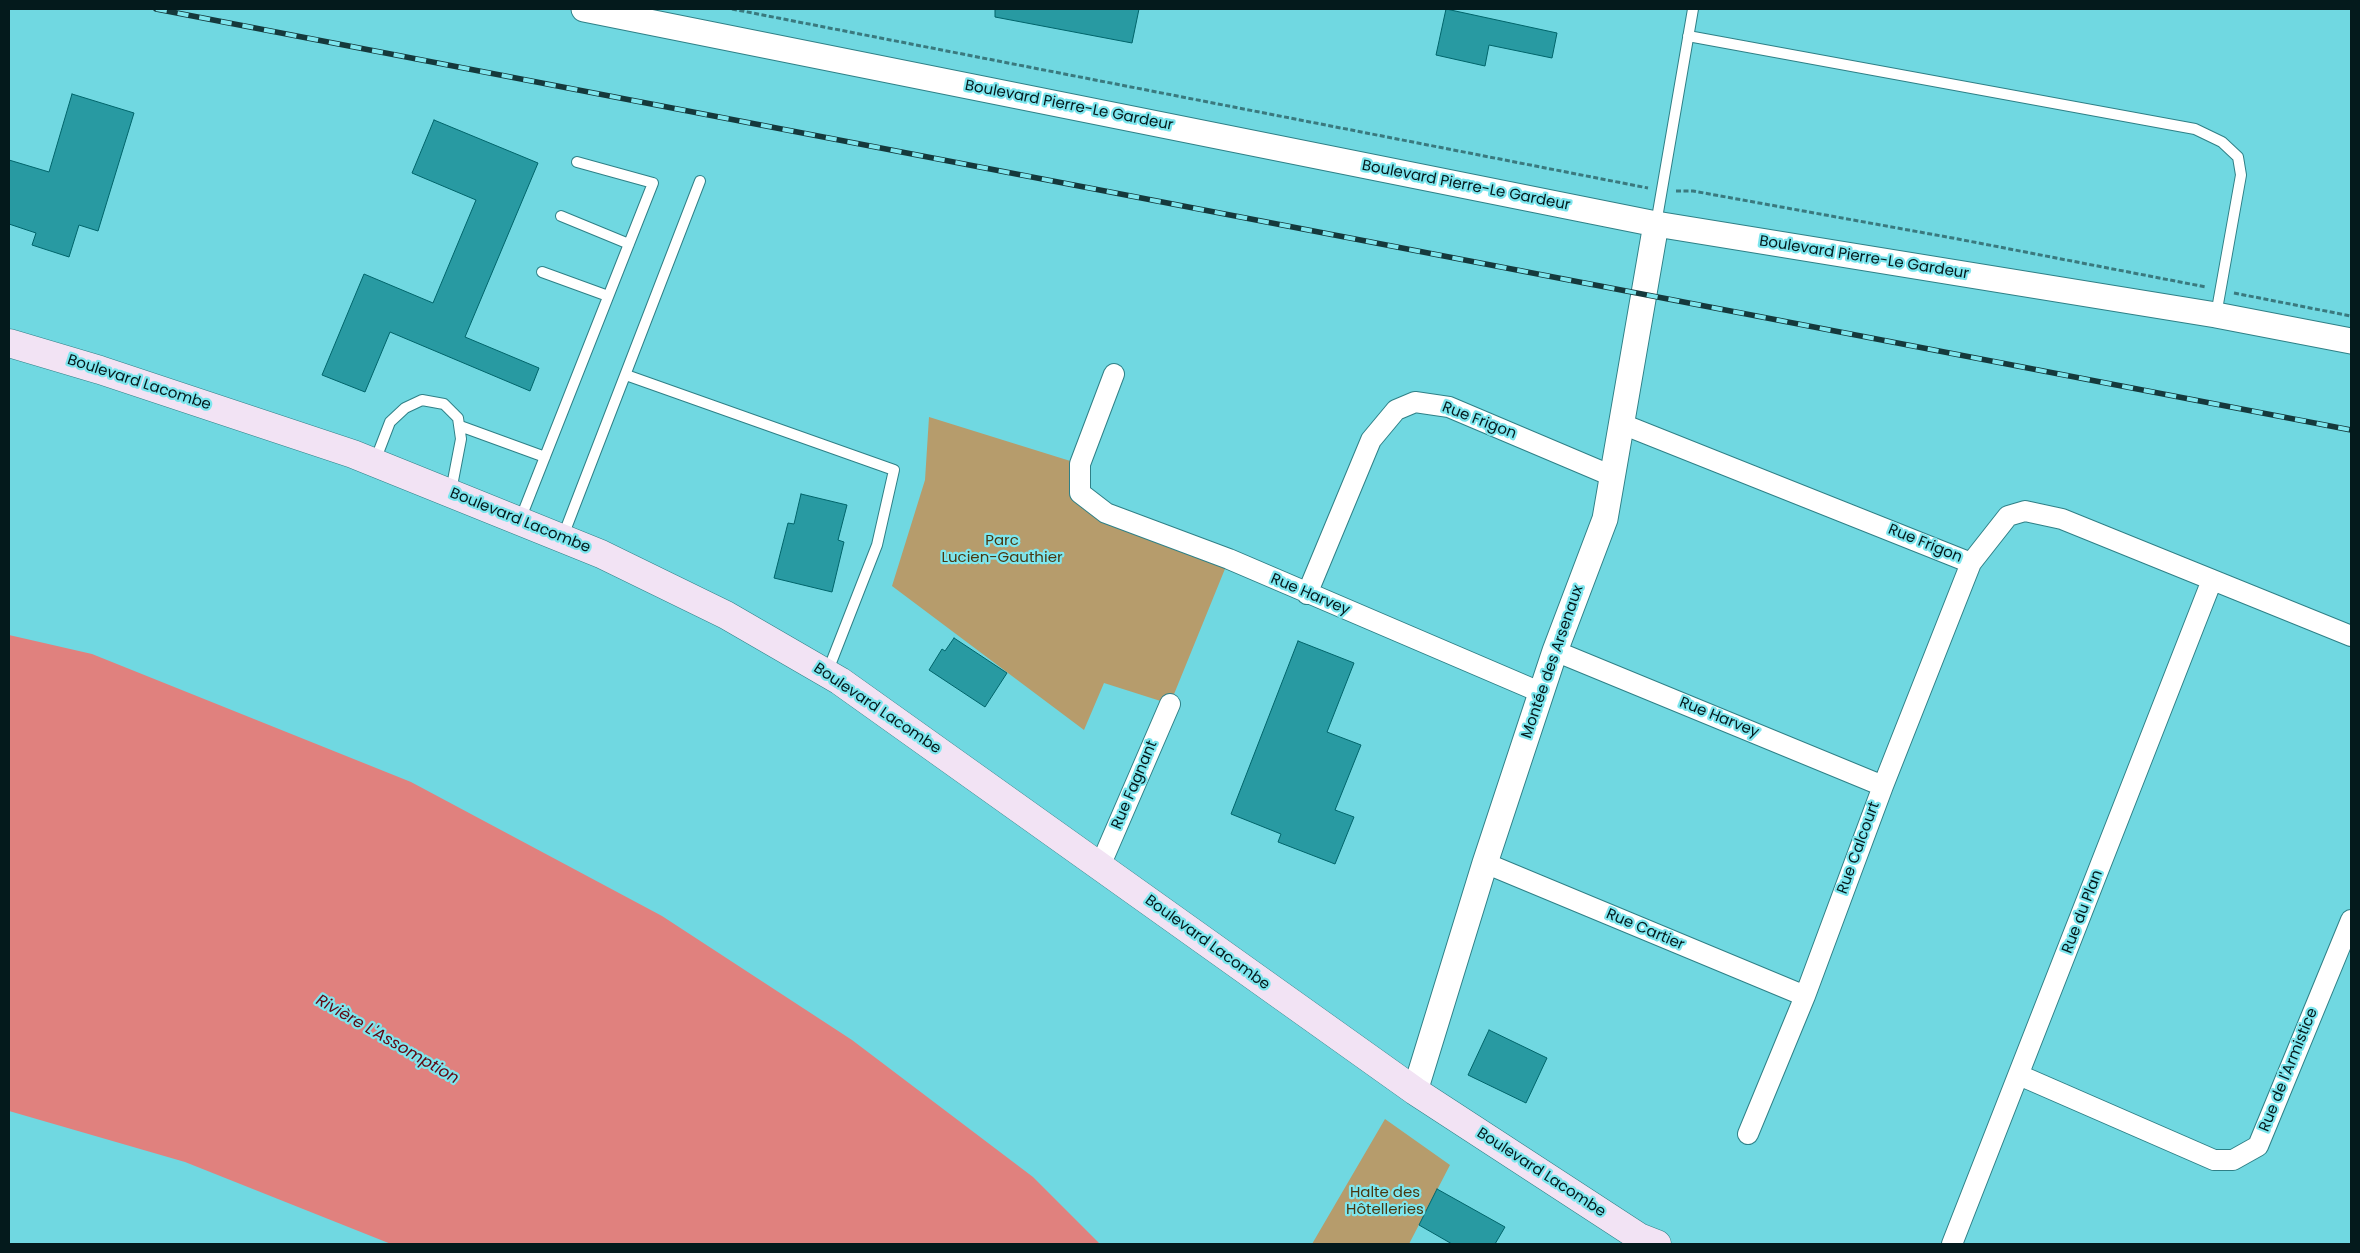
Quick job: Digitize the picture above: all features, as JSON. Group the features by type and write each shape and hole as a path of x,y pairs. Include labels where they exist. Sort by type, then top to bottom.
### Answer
{"main road":[{"name":"Boulevard Lacombe","path":"9,343 100,370 375,462 563,537 726,616 827,673 882,710 1415,1092 1644,1242"}],"street":[{"name":"Boulevard Pierre-Le Gardeur","path":"584,9 1656,224 2216,315 2351,341"},
{"name":"Montée des Arsenaux","path":"1415,1092 1555,650 1604,519 1656,224"},
{"name":"Rue Harvey","path":"1114,374 1080,464 1080,493 1106,512 1229,559 1542,693"},
{"name":"Rue Frigon","path":"1307,594 1371,440 1396,410 1415,402 1450,407 1612,476"},
{"name":"Rue Frigon","path":"1622,424 1971,563 2008,516 2025,511 2062,519 2351,636"},
{"name":"Rue Calcourt","path":"1748,1134 1805,996 1883,786 1971,563"},
{"name":"Rue du Plan","path":"1952,1244 2212,580"},
{"name":"Rue Harvey","path":"1555,650 1883,786"},
{"name":"Rue Fagnant","path":"1100,866 1170,704"},
{"name":"Rue Cartier","path":"1486,863 1805,996"},
{"name":"Rue de l'Armistice","path":"2019,1076 2214,1160 2233,1160 2258,1146 2351,920"}],"lane":[{"path":"1656,224 1693,9"},
{"path":"1688,36 2195,129 2222,142 2238,157 2242,175 2216,315"},
{"path":"520,520 653,184 577,162"},
{"path":"563,537 700,181"},
{"path":"560,216 629,244"},
{"path":"542,272 608,296"},
{"path":"626,375 894,470 877,545 827,673"},
{"path":"375,462 390,422 405,408 422,400 444,404 458,418 462,439 451,492"},
{"path":"460,426 545,457"}],"path":[{"path":"732,9 1661,191 1694,191 1958,239 2351,316"}],"green space":[{"name":"Parc Lucien-Gauthier","path":"929,417 1080,464 1080,493 1229,559 1170,704 1104,683 1084,730 892,586 925,480"},
{"name":"Halte des Hôtelleries","path":"1385,1119 1450,1165 1409,1244 1312,1244"}],"water":[{"name":"Rivière L'Assomption","path":"9,635 92,654 411,782 662,916 852,1040 1033,1177 1100,1244 391,1244 185,1162 9,1111"}],"building":[{"path":"995,9 1139,9 1132,43 995,17"},
{"path":"1446,9 1557,33 1552,58 1489,45 1485,66 1436,55"},
{"path":"72,94 134,113 98,231 79,225 69,257 32,245 36,233 9,224 9,160 49,172"},
{"path":"434,120 538,163 465,337 539,368 530,391 390,332 365,392 322,375 364,274 433,303 476,200 412,173"},
{"path":"801,494 847,505 838,540 844,542 832,592 774,578 788,523 794,524"},
{"path":"954,638 1007,673 985,707 929,670 942,649 945,651"},
{"path":"1298,641 1354,663 1327,732 1361,745 1335,810 1354,817 1335,864 1278,842 1281,834 1231,814"},
{"path":"1489,1030 1547,1058 1526,1103 1468,1075"},
{"path":"1437,1189 1505,1227 1495,1244 1452,1244 1419,1225"}],"railway":[{"path":"156,9 2351,430"}]}
